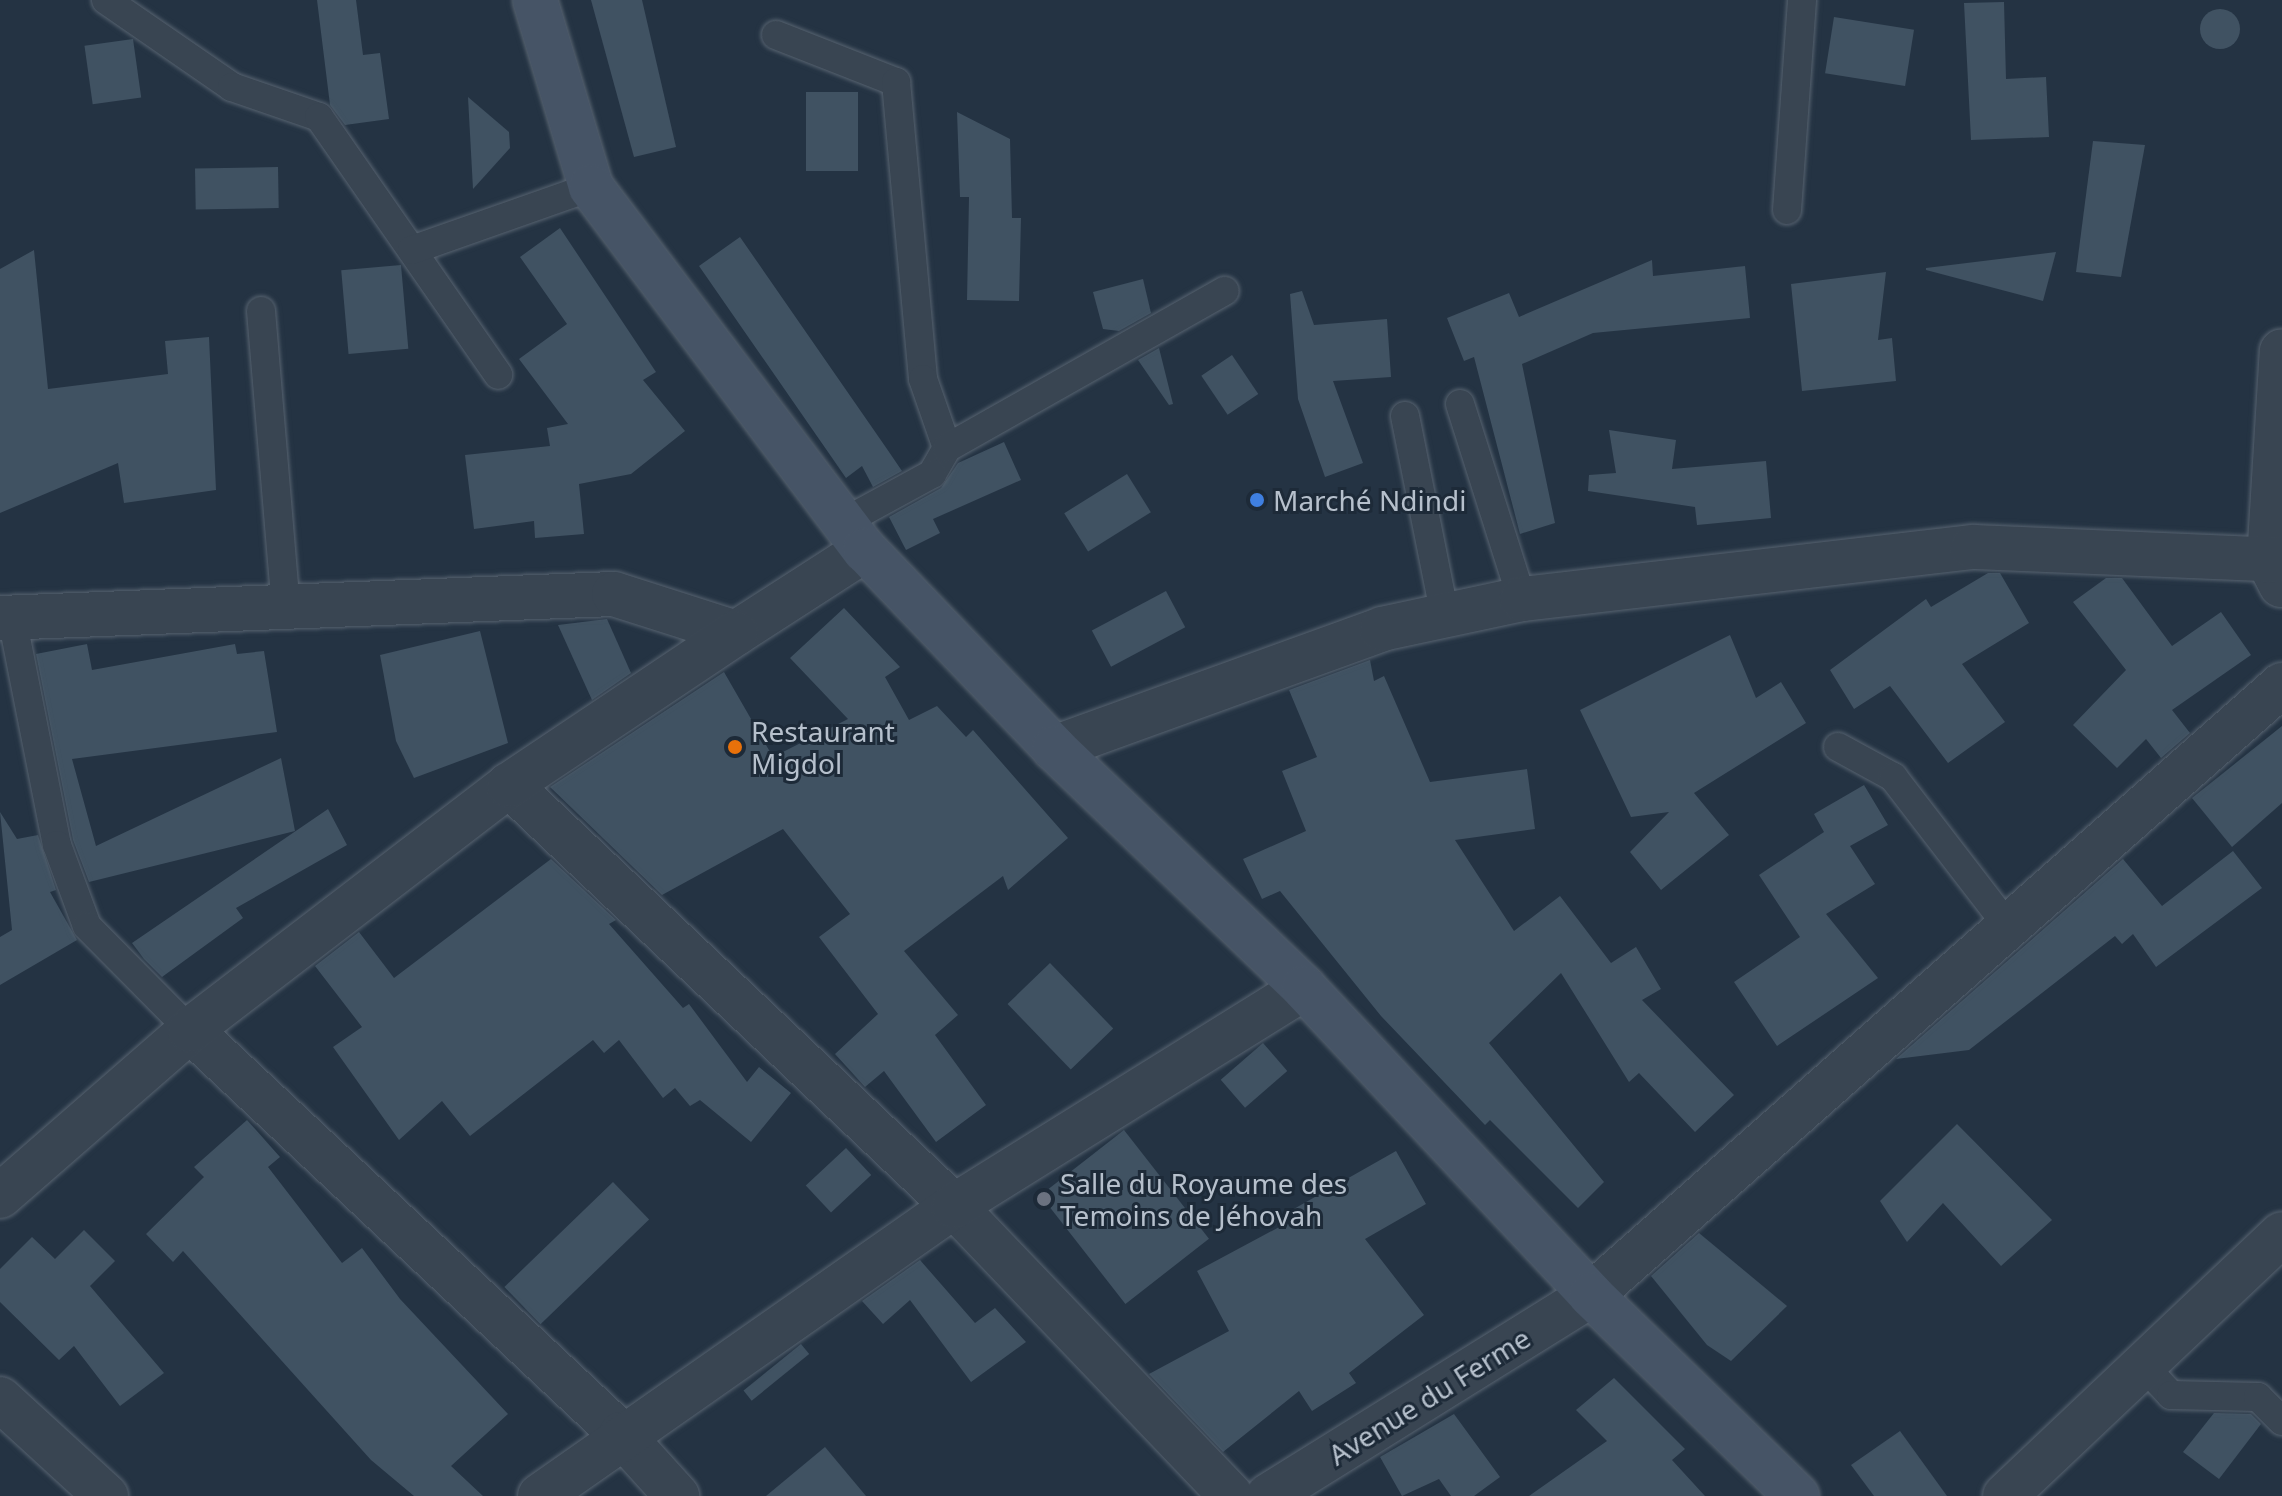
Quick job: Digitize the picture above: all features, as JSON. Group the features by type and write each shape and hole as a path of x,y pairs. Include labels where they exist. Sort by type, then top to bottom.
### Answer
{"street":[{"path":"535,0 591,187 854,536 1054,748 1304,988 1591,1295 1797,1496"},
{"path":"1054,748 1382,629 1522,599 1973,547 2278,569 2282,351"},
{"path":"0,1196 190,1030 509,785 736,633 854,536"},
{"path":"6,618 614,594 736,633"},
{"name":"Avenue du Ferme","path":"1268,1496 1591,1295 2010,929 2282,685"},
{"path":"509,785 954,1206 1231,1496"},
{"path":"540,1496 621,1434 954,1206 1304,988"},
{"path":"190,1030 621,1434 677,1496"},
{"path":"2005,1496 2282,1234"},
{"path":"0,1399 106,1496"}],"lane":[{"path":"106,0 232,87 319,117 498,375"},
{"path":"1787,210 1802,0"},
{"path":"776,35 896,82 923,379 947,448"},
{"path":"412,250 591,187"},
{"path":"854,536 932,474 947,448 1225,291"},
{"path":"261,311 286,608"},
{"path":"1460,404 1522,599"},
{"path":"1405,416 1445,616"},
{"path":"6,618 57,845 87,926 190,1030"},
{"path":"1838,747 1893,777 2010,929"},
{"path":"2143,1365 2171,1395 2258,1397 2282,1421"}],"building":[{"path":"317,0 356,0 363,55 380,53 389,119 345,125 330,105"},
{"path":"591,0 642,0 676,147 634,157"},
{"path":"2004,2 2006,79 2046,77 2049,137 1971,140 1964,3"},
{"path":"2220,9 2234,15 2240,29 2234,43 2220,49 2206,43 2200,29 2206,15"},
{"path":"1834,17 1914,30 1905,86 1825,73"},
{"path":"133,39 141,97 93,104 84,46"},
{"path":"806,92 858,92 858,171 806,171"},
{"path":"468,97 509,132 510,148 473,189"},
{"path":"957,112 1010,139 1012,218 1021,218 1019,301 967,300 969,197 960,197"},
{"path":"2093,141 2145,145 2121,277 2076,272"},
{"path":"278,167 279,208 196,209 195,168"},
{"path":"560,228 656,372 643,380 685,431 631,474 579,484 584,534 535,538 534,521 474,529 465,455 550,446 547,428 568,424 519,359 567,324 520,257"},
{"path":"740,237 902,471 873,487 862,466 846,478 699,266"},
{"path":"34,250 48,389 168,374 165,341 209,337 216,490 124,503 118,463 0,513 0,269"},
{"path":"2056,252 2043,301 1926,270 1926,268"},
{"path":"1652,260 1653,276 1745,266 1750,318 1593,333 1522,364 1555,523 1520,534 1474,357 1464,361 1447,318 1509,293 1519,317"},
{"path":"401,265 408,349 349,354 341,270"},
{"path":"1886,272 1878,340 1892,338 1896,381 1802,391 1791,284"},
{"path":"1143,279 1151,313 1119,331 1103,329 1093,292"},
{"path":"1302,291 1314,325 1387,319 1391,377 1333,381 1363,463 1325,477 1298,399 1290,294"},
{"path":"1159,348 1173,404 1169,405 1138,360"},
{"path":"1232,355 1258,394 1228,415 1201,376"},
{"path":"1609,430 1676,440 1672,469 1766,461 1771,518 1697,525 1695,507 1588,491 1589,475 1616,473"},
{"path":"1004,442 1021,480 933,519 940,533 906,550 889,517 941,488 958,463"},
{"path":"1127,474 1151,512 1088,551 1064,513"},
{"path":"1988,573 2000,573 2029,623 1962,664 2005,722 1948,763 1890,686 1854,709 1830,670 1926,599 1931,607"},
{"path":"2106,578 2122,578 2172,646 2221,612 2251,655 2172,710 2190,733 2161,758 2146,739 2117,768 2073,725 2126,670 2073,602"},
{"path":"1166,591 1185,627 1111,667 1092,630"},
{"path":"844,608 900,667 885,677 909,720 937,706 966,737 973,730 1068,838 1008,890 1003,876 904,951 958,1015 935,1035 986,1105 936,1142 884,1071 865,1087 835,1054 878,1014 819,937 850,914 783,829 662,895 550,787 724,672 773,757 848,719 790,658"},
{"path":"607,619 631,673 592,700 558,625"},
{"path":"480,631 508,743 414,778 396,741 380,655"},
{"path":"1730,635 1756,698 1781,682 1806,723 1694,793 1729,835 1661,890 1630,852 1669,812 1631,817 1580,710"},
{"path":"87,644 92,670 235,644 237,654 264,651 277,732 72,759 96,846 281,758 295,831 89,882 73,840 36,654"},
{"path":"1370,660 1374,681 1384,676 1430,782 1527,769 1535,829 1455,840 1514,931 1560,896 1611,963 1636,947 1661,989 1642,1000 1734,1095 1695,1132 1639,1073 1629,1082 1561,973 1489,1043 1604,1182 1578,1208 1490,1120 1485,1125 1381,1016 1280,891 1262,899 1243,859 1306,831 1282,771 1317,757 1289,690"},
{"path":"2282,726 2282,803 2232,847 2192,798"},
{"path":"1864,785 1888,825 1850,846 1875,884 1826,914 1878,978 1777,1046 1734,982 1800,937 1759,875 1824,832 1814,814"},
{"path":"328,809 347,845 236,908 243,918 162,977 132,943"},
{"path":"0,812 17,839 38,835 56,890 50,892 77,940 0,985 0,937 12,930"},
{"path":"2233,851 2262,888 2156,967 2133,934 2122,944 2115,936 1969,1050 1896,1059 2123,859 2162,906"},
{"path":"551,859 616,920 609,924 683,1008 689,1004 747,1082 759,1067 791,1093 751,1142 700,1100 690,1106 675,1088 663,1098 619,1040 604,1053 593,1040 470,1136 442,1101 399,1140 333,1047 362,1027 315,966 359,932 394,978"},
{"path":"1050,963 1113,1028 1071,1069 1008,1004"},
{"path":"1263,1043 1287,1071 1245,1108 1221,1080"},
{"path":"247,1120 280,1157 268,1167 342,1263 362,1248 400,1299 508,1414 451,1466 483,1496 414,1496 371,1460 183,1251 173,1262 146,1234 204,1177 194,1167"},
{"path":"1957,1124 2052,1220 2001,1266 1943,1203 1907,1242 1880,1201"},
{"path":"1124,1130 1209,1239 1125,1304 1040,1195"},
{"path":"846,1148 871,1175 831,1213 806,1186"},
{"path":"1396,1151 1426,1204 1365,1239 1424,1315 1349,1373 1356,1383 1312,1411 1299,1391 1223,1452 1149,1374 1229,1331 1197,1271 1296,1218 1292,1210"},
{"path":"613,1182 649,1219 541,1324 504,1287"},
{"path":"84,1230 115,1261 90,1286 164,1373 120,1406 74,1346 59,1360 0,1302 0,1269 32,1237 55,1259"},
{"path":"1699,1233 1787,1306 1731,1361 1707,1345 1651,1276"},
{"path":"920,1260 975,1323 995,1308 1026,1342 971,1382 910,1300 883,1324 862,1301"},
{"path":"801,1344 809,1354 752,1401 743,1391"},
{"path":"1614,1378 1685,1449 1672,1460 1705,1496 1529,1496 1607,1441 1576,1410"},
{"path":"2214,1413 2251,1414 2261,1424 2219,1479 2183,1452"},
{"path":"1454,1414 1500,1477 1474,1496 1451,1496 1439,1479 1402,1496 1380,1457"},
{"path":"1900,1431 1947,1496 1874,1496 1851,1465"},
{"path":"825,1447 866,1496 766,1496"}],"place":[{"name":"Marché Ndindi","path":"1257,500"},
{"name":"Restaurant Migdol","path":"735,747"},
{"name":"Salle du Royaume des Temoins de Jéhovah","path":"1044,1199"}]}
